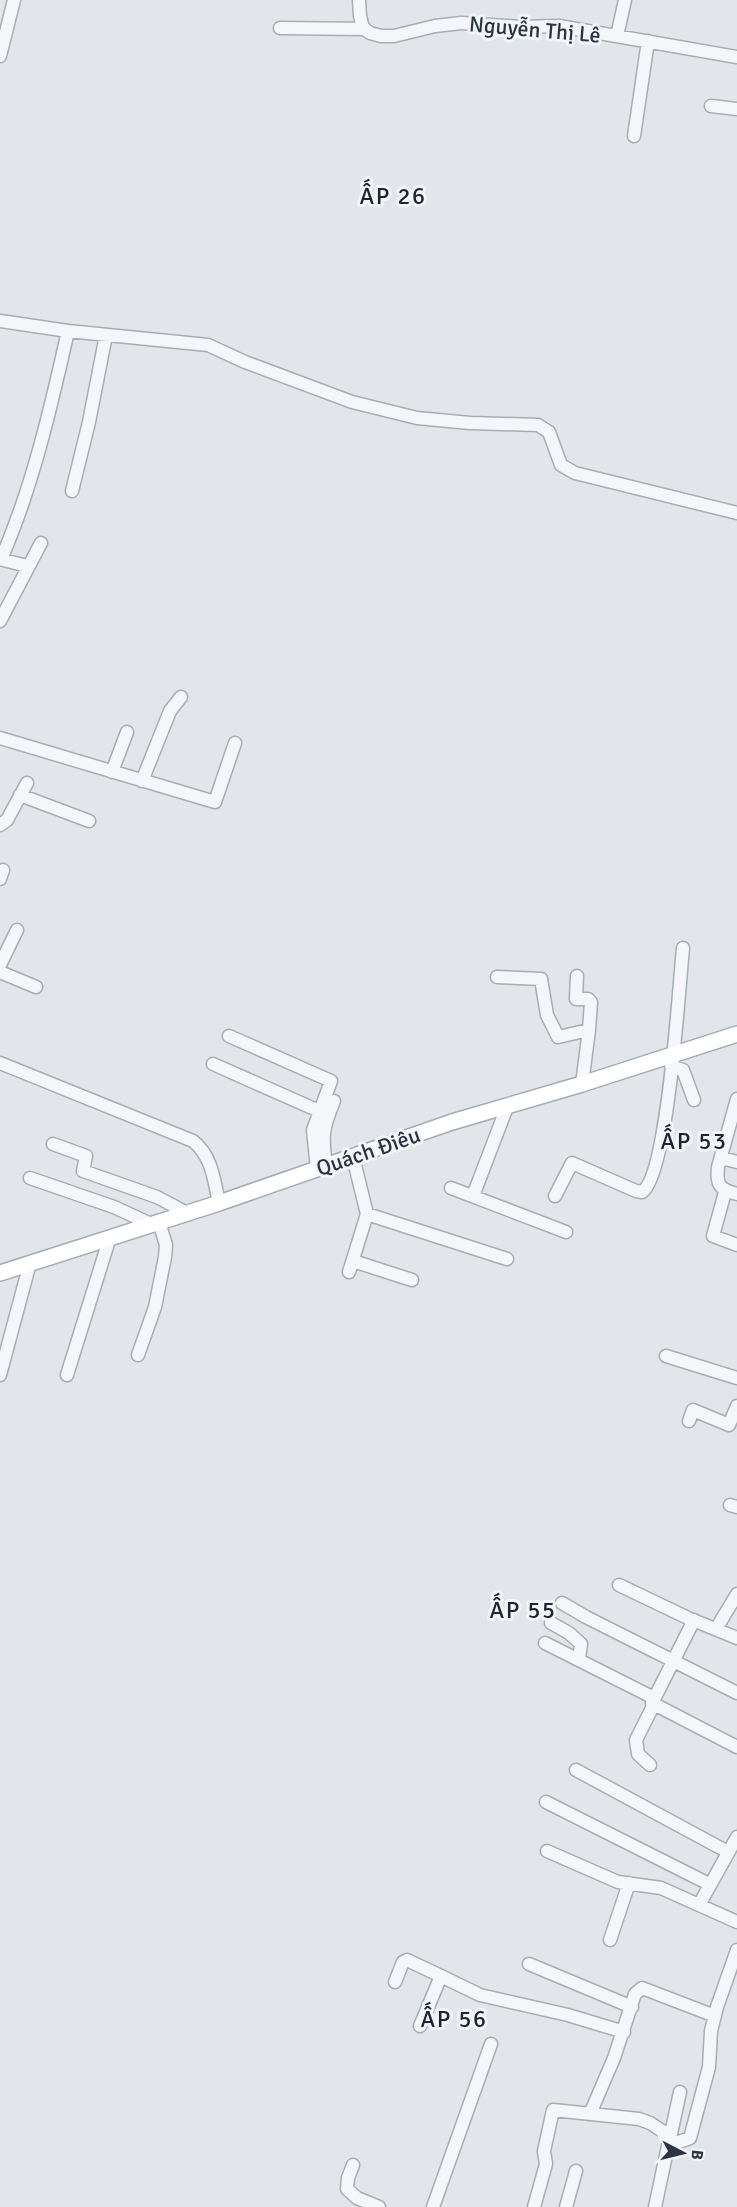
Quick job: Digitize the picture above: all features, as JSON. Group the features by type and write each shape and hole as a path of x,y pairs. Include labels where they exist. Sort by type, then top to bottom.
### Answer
{"main road":[{"name":"Quách Điêu","path":"0,1273 219,1203 452,1122 582,1084 672,1061 737,1034"}],"street":[{"path":"0,56 14,0"},
{"path":"360,0 360,16 365,29"},
{"path":"617,36 625,0"},
{"name":"Nguyễn Thị Lê","path":"280,28 365,29 381,36 394,36 435,26 461,23 521,27 559,26 737,57"},
{"path":"634,136 648,41"},
{"path":"711,106 737,109"},
{"path":"0,321 68,331 208,345 245,362 352,402 417,418 470,423 538,425 549,432 561,465 574,472 737,513"},
{"path":"27,566 0,559 18,522 57,381 68,331"},
{"path":"72,491 89,422 105,335"},
{"path":"0,621 41,543"},
{"path":"142,782 170,711 181,697"},
{"path":"112,772 127,732"},
{"path":"0,738 215,802 236,743"},
{"path":"0,825 7,820 27,783"},
{"path":"20,795 89,821"},
{"path":"0,965 17,930"},
{"path":"555,1196 573,1162 636,1191 646,1190 658,1161 672,1061 683,948"},
{"path":"0,972 36,987"},
{"path":"577,976 576,999 588,999 591,1002 582,1084"},
{"path":"497,977 541,980 547,1015 558,1037 589,1030"},
{"path":"229,1036 331,1081 313,1130 322,1167"},
{"path":"672,1061 683,1070 694,1100"},
{"path":"0,1063 193,1141 203,1149 207,1156 219,1203"},
{"path":"213,1064 319,1111"},
{"path":"737,1099 717,1180 731,1193 713,1236 737,1245"},
{"path":"322,1167 323,1127 334,1101"},
{"path":"472,1196 507,1107"},
{"path":"53,1144 86,1155 84,1172 157,1197 187,1213"},
{"path":"352,1157 367,1214 351,1266 412,1280"},
{"path":"721,1158 737,1162"},
{"path":"30,1178 155,1223 165,1240 165,1257 155,1307 138,1355"},
{"path":"450,1188 567,1232"},
{"path":"367,1214 507,1259"},
{"path":"67,1375 110,1237"},
{"path":"0,1375 30,1263"},
{"path":"666,1356 737,1378"},
{"path":"689,1421 693,1410 729,1425 737,1406"},
{"path":"619,1585 737,1638"},
{"path":"716,1629 737,1594"},
{"path":"562,1603 737,1693"},
{"path":"650,1765 638,1754 636,1740 694,1620"},
{"path":"551,1623 577,1639 581,1644 579,1659"},
{"path":"545,1643 579,1659 737,1748"},
{"path":"576,1770 728,1852"},
{"path":"546,1802 710,1884"},
{"path":"699,1905 737,1837"},
{"path":"548,1851 618,1882 661,1888 737,1922"},
{"path":"610,1940 629,1883"},
{"path":"669,2141 690,2138 709,2067 711,2031 737,1950"},
{"path":"395,1982 403,1962 407,1960 480,1995 568,2015 624,2032"},
{"path":"529,1964 632,2007"},
{"path":"420,2026 441,1976"},
{"path":"590,2114 624,2032 634,1994 642,1988 715,2016"},
{"path":"433,2207 491,2044"},
{"path":"655,2207 680,2092"},
{"path":"534,2207 546,2164 544,2151 554,2110 639,2119 650,2123 669,2141"},
{"path":"353,2165 347,2189 357,2198 379,2207"},
{"path":"566,2207 576,2171"}],"district":[{"name":"ẤP 26","path":"393,196"},
{"name":"ẤP 53","path":"694,1141"},
{"name":"ẤP 55","path":"523,1610"},
{"name":"ẤP 56","path":"454,2019"}]}
